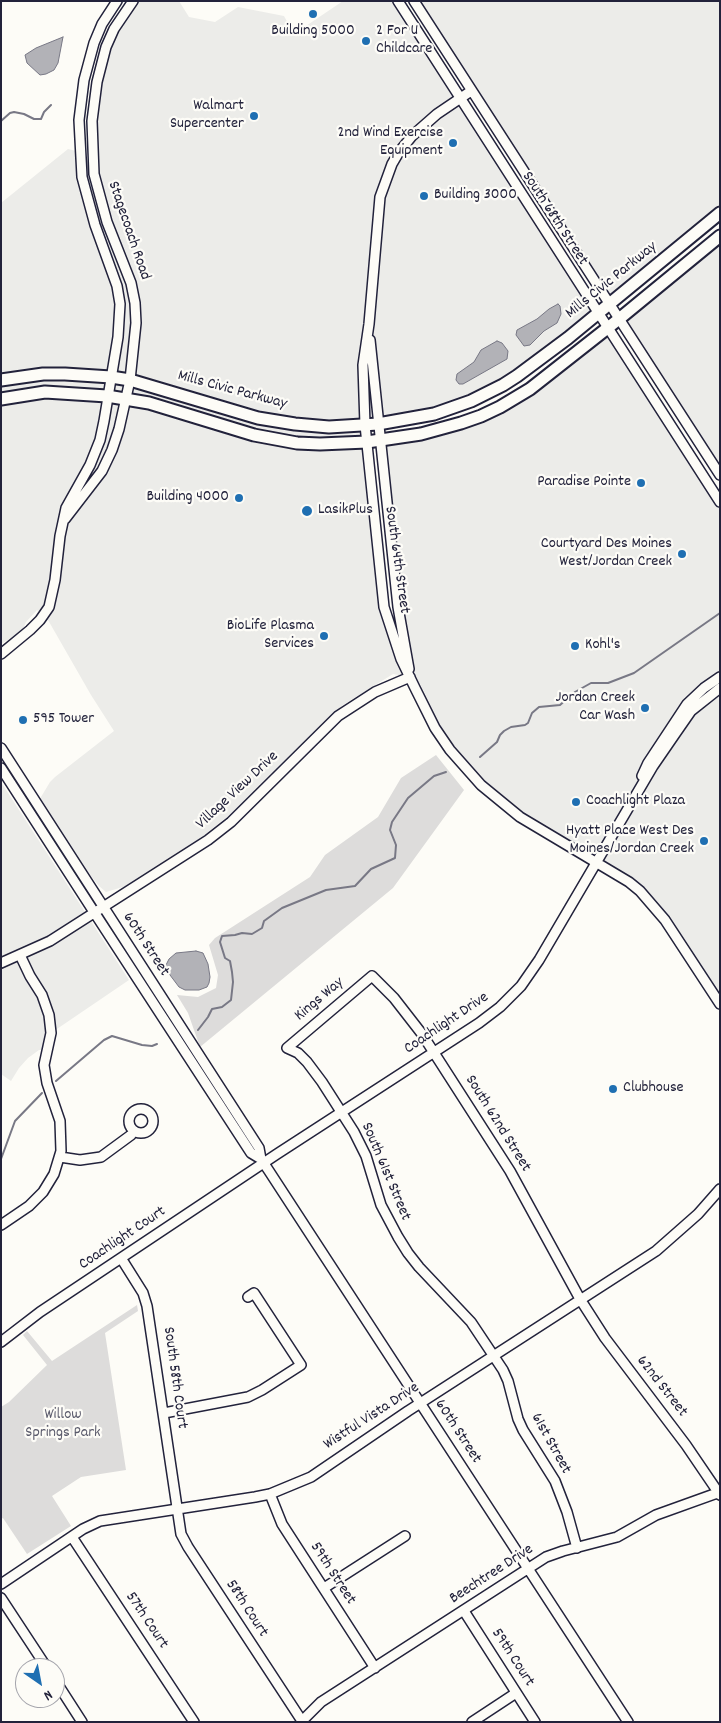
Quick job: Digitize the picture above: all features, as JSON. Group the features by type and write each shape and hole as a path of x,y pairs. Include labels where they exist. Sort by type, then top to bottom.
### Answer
{"main road":[{"name":"Mills Civic Parkway","path":"1,380 43,374 111,377 130,380 258,418 329,427 378,424 434,414 490,392 530,367 720,213"},
{"name":"Mills Civic Parkway","path":"1,399 45,392 107,396 149,404 239,431 296,443 320,444 380,441 444,429 500,407 530,389 620,319 720,236"}],"street":[{"name":"Stagecoach Road","path":"1,654 40,620 48,607 55,580 66,508 90,465 100,440 118,337 120,304 117,286 95,225 83,184 79,120 84,80 94,43 102,24 117,1"},
{"name":"Stagecoach Road","path":"63,521 102,471 112,450 130,380 136,323 134,303 131,283 107,222 94,174 92,121 96,82 106,47 114,29 133,1"},
{"name":"South 68th Street","path":"398,1 597,314 720,502"},
{"name":"South 68th Street","path":"414,1 720,475"},
{"name":"South 64th Street","path":"471,91 436,114 412,136 399,152 385,180 380,197 369,324 363,365 365,425 384,607 401,659 435,728 450,750 481,785 520,817 629,882 665,920 720,1004"},
{"name":"South 64th Street","path":"369,324 398,607 410,677"},
{"name":"Village View Drive","path":"1,963 50,941 201,845 231,822 331,722 347,709 375,692 410,677"},
{"name":"Coachlight Drive","path":"628,808 648,763 687,704 704,688 720,677"},
{"name":"Coachlight Drive","path":"262,1161 479,1023 500,1007 521,986 653,766 691,711 720,688"},
{"name":"60th Street","path":"1,748 260,1148 262,1161"},
{"name":"60th Street","path":"1,768 252,1153 262,1161 628,1722"},
{"path":"1,1226 29,1206 43,1192 54,1174 60,1157 62,1142 60,1121 47,1082 44,1065 50,1033 50,1015 42,995 20,955"},
{"name":"South 62nd Street","path":"372,976 409,1016 434,1052 510,1171 580,1299"},
{"name":"Kings Way","path":"287,1048 372,976"},
{"name":"South 61st Street","path":"287,1048 298,1053 307,1062 361,1144 381,1204 398,1237 419,1267 471,1322 494,1355"},
{"path":"60,1157 80,1160 101,1157 134,1131"},
{"name":"Coachlight Court","path":"1,1342 26,1322 262,1161"},
{"name":"Wistful Vista Drive","path":"1,1584 72,1537 100,1521 270,1494 311,1476 656,1250 698,1214 720,1189"},
{"name":"South 58th Court","path":"121,1258 146,1299 177,1508"},
{"path":"164,1413 248,1397 301,1365 254,1293 248,1297"},
{"name":"62nd Street","path":"580,1299 617,1355 670,1423 719,1494"},
{"name":"61st Street","path":"494,1355 508,1381 518,1420 562,1496 578,1548"},
{"name":"59th Street","path":"270,1494 278,1518 375,1668"},
{"name":"Beechtree Drive","path":"301,1721 321,1702 546,1557 563,1550 578,1548 617,1537 656,1515 719,1494"},
{"name":"58th Court","path":"177,1508 181,1534 185,1542 301,1721"},
{"path":"324,1588 405,1536"},
{"name":"57th Court","path":"72,1537 194,1722"},
{"path":"1,1598 40,1658"},
{"name":"59th Court","path":"464,1611 535,1722"},
{"path":"472,1722 516,1693"},
{"path":"65,1696 82,1722"}],"shaded area":[{"path":"133,1 179,1 189,17 215,22 238,7 284,16 294,34 343,1 398,1 597,314 471,401 365,425 384,607 409,675 380,441 500,407 607,329 720,502 720,1004 640,891 520,817 450,750 410,677 393,674 343,705 232,813 190,846 126,886 106,892 99,886 86,870 41,800 50,782 55,777 114,731 48,620 37,610 26,622 22,631 1,644 1,203 68,149 80,152 82,176 94,174 92,121 101,63"},
{"path":"414,1 720,1 720,213 609,304"},
{"path":"63,37 58,63 54,70 40,75 27,63 25,55 36,48"},
{"path":"720,236 720,475 619,319"},
{"path":"558,304 561,314 557,323 544,331 530,345 524,346 516,335 517,330"},
{"path":"497,341 502,343 508,351 507,359 463,384 459,384 456,380 457,374 474,362 481,350"},
{"path":"1,782 129,980 51,1033 46,1050 39,1050 28,1058 11,1081 1,1074"},
{"path":"196,951 203,953 208,964 209,983 207,987 199,990 185,990 179,987 167,971 166,965 169,959 176,953"}],"green space":[{"path":"436,755 464,790 393,888 200,1047 188,1013 177,995 198,997 216,988 218,975 209,945 215,938 310,877 325,855 378,817 401,778"},
{"name":"Willow Springs Park","path":"137,1305 138,1311 105,1333 126,1470 81,1477 52,1496 71,1526 27,1554 3,1518 1,1519 1,1407 9,1402 47,1365 23,1335 27,1331 52,1361"}],"waterway":[{"path":"1,121 14,112 34,119 41,119 44,112 51,105"},
{"path":"480,757 497,742 504,731 511,727 528,723 532,713 539,707 560,705 575,692 591,683 608,683 634,673 720,613"},
{"path":"198,1030 212,1009 222,1007 231,1000 232,972 230,961 225,958 220,942 222,936 242,933 252,934 262,928 264,921 282,908 326,890 355,886 371,869 395,858 396,845 390,830 392,822 408,798 434,776 446,772"},
{"path":"56,1081 104,1040 112,1036 142,1045 152,1046 157,1044"},
{"path":"1,1159 15,1121 42,1093"}],"place":[{"name":"Building 5000","path":"313,14"},
{"name":"2 For U Childcare","path":"366,41"},
{"name":"Walmart Supercenter","path":"254,116"},
{"name":"2nd Wind Exercise Equipment","path":"453,143"},
{"name":"Building 3000","path":"424,196"},
{"name":"Paradise Pointe","path":"641,483"},
{"name":"Building 4000","path":"239,498"},
{"name":"LasikPlus","path":"307,511"},
{"name":"Courtyard Des Moines West/Jordan Creek","path":"682,554"},
{"name":"BioLife Plasma Services","path":"324,636"},
{"name":"Kohl's","path":"575,646"},
{"name":"Jordan Creek Car Wash","path":"645,708"},
{"name":"595 Tower","path":"23,720"},
{"name":"Coachlight Plaza","path":"576,802"},
{"name":"Hyatt Place West Des Moines/Jordan Creek","path":"704,841"},
{"name":"Clubhouse","path":"613,1089"}]}
